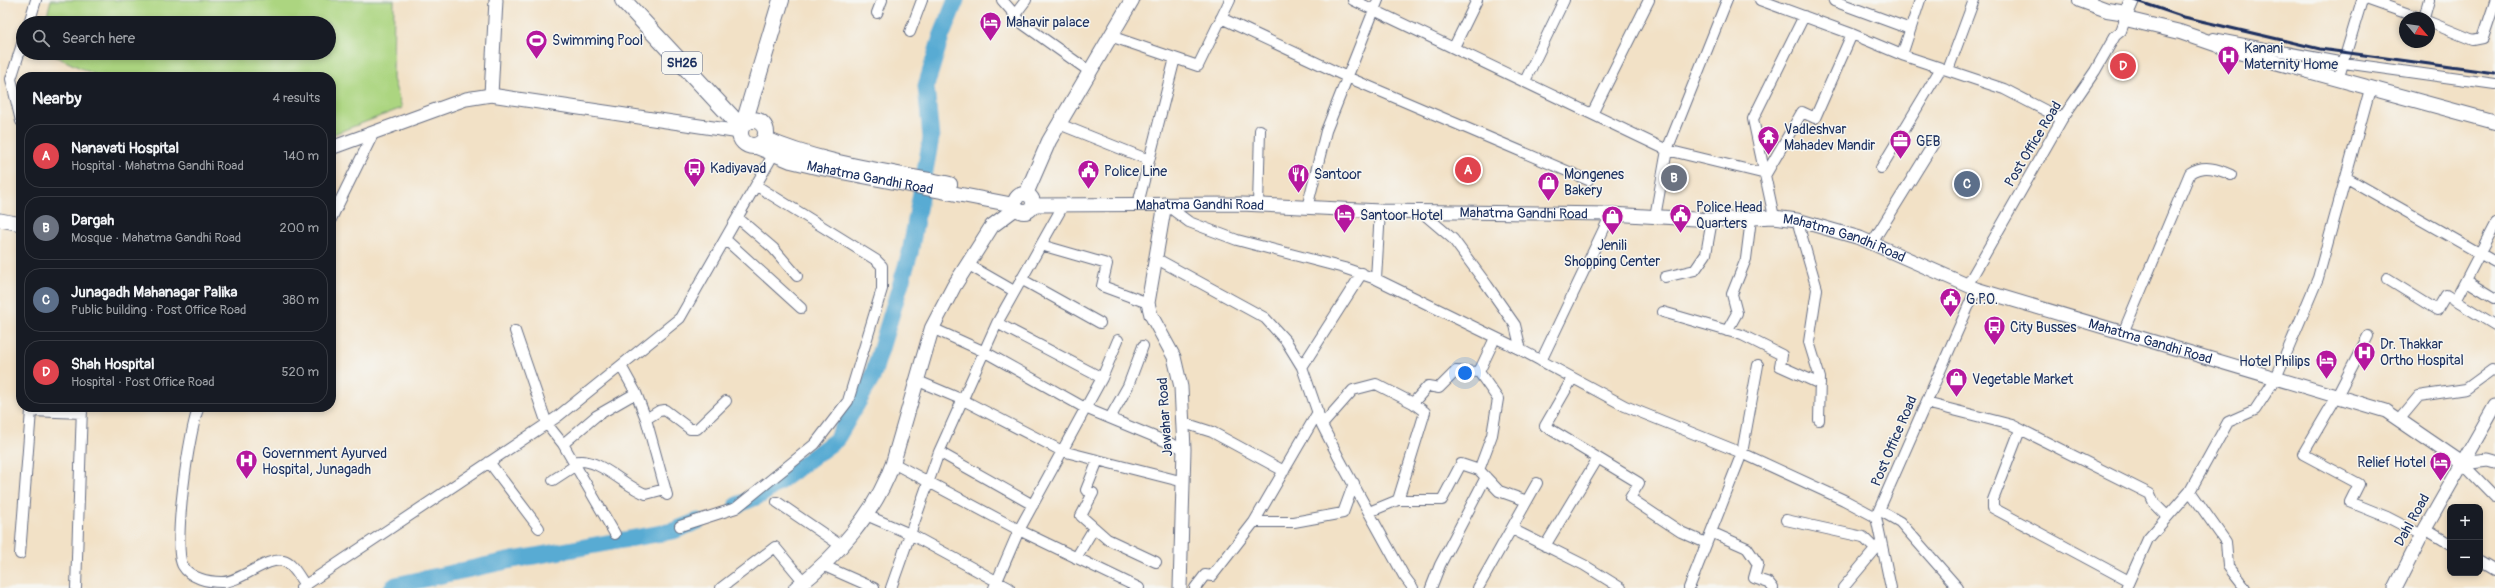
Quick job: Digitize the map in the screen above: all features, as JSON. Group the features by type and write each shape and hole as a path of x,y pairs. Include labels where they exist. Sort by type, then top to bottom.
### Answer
{"main road":[{"name":"SH26","path":"623,0 745,126"},
{"path":"745,126 762,124 766,133 767,146 743,141 745,126 781,0"},
{"path":"745,126 766,69 788,0"},
{"path":"800,585 840,545 866,515 889,476 918,381 932,328 967,264 992,226 1021,202 1059,124 1132,0"},
{"path":"2080,0 2123,12 2144,22 2180,32 2235,51 2495,122"},
{"name":"Mahatma Gandhi Road","path":"767,146 818,163 1021,202"}],"street":[{"path":"31,16 36,0"},
{"path":"491,95 496,0"},
{"path":"877,13 882,0"},
{"path":"910,32 922,0"},
{"path":"1002,0 1014,16 1023,24 1089,71"},
{"path":"1014,16 1026,0"},
{"path":"1110,36 1198,66 1230,0"},
{"path":"1353,0 1376,4 1454,47 1667,150 1766,174"},
{"path":"1454,47 1477,0"},
{"path":"1525,81 1564,0"},
{"path":"1592,114 1649,0"},
{"path":"1655,217 1667,150 1727,0"},
{"path":"1760,0 1852,34 1902,55 2004,89 2062,118"},
{"path":"1902,55 1920,0"},
{"path":"1881,168 1945,69 1974,0"},
{"path":"2338,80 2362,0"},
{"path":"2369,0 2403,12"},
{"path":"2426,12 2429,0"},
{"path":"1834,1 1910,29"},
{"path":"2435,24 2473,40 2480,40 2492,19 2495,2"},
{"path":"1307,208 1326,131 1376,4"},
{"name":"Post Office Road","path":"1877,514 1926,403 1972,286 2062,118 2095,71 2115,36 2115,29 2123,12"},
{"path":"1774,217 1753,119 1804,16"},
{"path":"1221,18 1348,76 1588,180"},
{"path":"2180,32 2344,63 2495,84"},
{"path":"1766,174 1802,112 1815,118 1852,34"},
{"path":"1138,204 1175,58"},
{"path":"16,100 11,79 17,60"},
{"path":"2020,430 1993,500 1993,508 2128,585 2148,539 2190,491 2228,422 2255,410 2276,378 2318,278 2347,178 2370,89"},
{"path":"336,146 466,99 491,95 745,126"},
{"path":"1059,124 1149,160"},
{"path":"1258,205 1260,130"},
{"path":"336,209 374,132"},
{"path":"1872,243 1934,143"},
{"path":"198,412 185,470 178,552 182,565 197,578 221,582 238,578 276,560 283,560 290,564 303,587 547,424 680,318 757,186 767,146"},
{"path":"2123,332 2190,173 2196,169 2206,168 2231,175"},
{"path":"2347,178 2495,262"},
{"path":"680,526 736,508 815,444 848,401 879,300 883,276 882,266 876,260 757,186"},
{"name":"Mahatma Gandhi Road","path":"1021,202 1064,204 1258,205 1380,211 1419,210 1611,214 1712,220 1774,217 1797,220 1872,243 1972,286 2386,411 2462,463"},
{"path":"891,588 939,452 997,323 1064,204"},
{"path":"1165,204 1189,222 1237,240 1362,273 1376,279 1521,350 1572,379 1625,406 1742,453 1844,500 1900,522 1958,588"},
{"name":"Jawahar Road","path":"1165,204 1157,259 1148,292 1148,303 1151,315 1174,357 1179,372 1184,423 1184,482 1180,588"},
{"path":"1419,210 1453,239 1514,325 1521,350"},
{"path":"1376,279 1380,211"},
{"path":"1541,361 1611,214"},
{"path":"738,218 769,244 797,276"},
{"path":"1727,331 1737,313 1732,294 1746,259 1751,219"},
{"path":"0,220 16,223"},
{"path":"1665,277 1694,270 1706,254 1712,220"},
{"path":"1797,220 1817,289 1809,342 1820,384 1819,420"},
{"path":"2455,301 2467,281 2495,224"},
{"path":"726,240 801,308"},
{"path":"1042,245 1107,264 1102,286 1148,303"},
{"path":"1157,259 1265,318 1286,342 1302,367 1322,424 1404,576 1413,588"},
{"path":"967,264 1014,291"},
{"path":"1302,367 1362,273"},
{"path":"1021,279 1100,323"},
{"path":"2387,280 2437,310 2446,295 2495,325"},
{"path":"2467,281 2495,298"},
{"path":"1663,312 1742,335 1782,355 1780,366 1820,384"},
{"path":"997,323 1102,378"},
{"path":"932,328 985,352 1085,408 1184,449"},
{"path":"515,331 547,424 563,444 575,463 615,534"},
{"path":"2368,336 2337,396 2303,454 2359,484 2350,502 2387,516 2447,543"},
{"path":"1479,372 1495,338"},
{"path":"995,585 1019,530 1102,378 1118,340"},
{"path":"1110,418 1128,386 1143,346"},
{"path":"1689,588 1742,453 1758,365"},
{"path":"553,480 580,460 594,464 646,494 666,492 646,419 636,392 621,366"},
{"path":"2399,420 2419,396 2466,389 2492,370 2495,372"},
{"path":"1413,403 1428,386 1438,388 1456,371 1479,372"},
{"path":"1431,588 1440,565 1483,473 1492,435 1498,399 1479,372"},
{"path":"1572,379 1545,426 1639,483 1630,498 1681,532 1706,543"},
{"path":"918,381 963,400 1062,451 1184,482"},
{"path":"1322,424 1353,390 1376,384 1413,403 1425,412 1398,500"},
{"path":"563,444 596,416 636,392"},
{"path":"646,419 659,411 665,410 690,429 697,429 726,401"},
{"path":"1926,403 2012,425 2150,494 2154,503 2167,516"},
{"name":"Dahl Road","path":"2395,588 2423,532 2495,406"},
{"path":"20,554 31,412"},
{"path":"76,588 82,412"},
{"path":"1195,588 1205,575 1212,576 1254,522 1318,412"},
{"path":"1184,423 1212,432 1284,471"},
{"path":"939,452 1034,504"},
{"path":"1546,546 1598,458"},
{"path":"1098,460 1086,490 1094,493 1081,516 1107,540 1156,562"},
{"path":"2462,463 2488,460 2495,462"},
{"path":"489,462 539,528"},
{"path":"893,463 1019,530 1139,588"},
{"path":"2462,463 2495,497"},
{"path":"1369,512 1398,500 1442,500 1461,464 1483,473 1499,491 1527,502"},
{"path":"1478,588 1537,483"},
{"path":"1254,522 1294,522 1343,513 1354,484"},
{"path":"2190,491 2226,542 2228,566 2245,588"},
{"path":"777,502 840,545"},
{"path":"1877,514 1878,546 1892,588"},
{"path":"866,515 910,534 995,585 1009,588"},
{"path":"1786,520 1863,537 1878,546"},
{"path":"1076,558 1094,528"},
{"path":"1512,529 1546,546 1621,588"},
{"path":"1711,532 1747,548 1758,564 1754,578 1769,583 1773,588"},
{"path":"1844,588 1878,546"},
{"path":"721,588 776,547 800,585"},
{"path":"2483,563 2495,570"},
{"path":"822,564 874,588"}],"green space":[{"path":"51,0 394,0 393,79 402,108 336,133 336,72 89,72 63,60 336,60 336,16 47,16"}],"waterway":[{"path":"737,505 761,495 836,440 872,378 910,253 931,138 926,86 941,37 956,0"},
{"path":"392,588 396,585 507,561 673,531 698,521"}],"railway":[{"path":"2134,0 2184,17 2320,49 2495,73"}],"place":[{"name":"Mahavir palace","path":"990,42"},
{"name":"Swimming Pool","path":"537,60"},
{"name":"Shah Hospital","path":"2123,66"},
{"name":"Kanani Maternity Home","path":"2228,76"},
{"name":"Vadleshvar Mahadev Mandir","path":"1769,156"},
{"name":"GEB","path":"1900,160"},
{"name":"Nanavati Hospital","path":"1468,170"},
{"name":"Dargah","path":"1674,178"},
{"name":"Junagadh Mahanagar Palika","path":"1967,184"},
{"name":"Kadiyavad","path":"695,188"},
{"name":"Police Line","path":"1089,190"},
{"name":"Santoor","path":"1298,194"},
{"name":"Mongenes Bakery","path":"1548,202"},
{"name":"Santoor Hotel","path":"1345,234"},
{"name":"Police Head Quarters","path":"1681,234"},
{"name":"Jenili Shopping Center","path":"1612,236"},
{"name":"G.P.O.","path":"1951,318"},
{"name":"City Busses","path":"1995,346"},
{"name":"Dr. Thakkar Ortho Hospital","path":"2364,372"},
{"name":"Hotel Philips","path":"2326,380"},
{"name":"Vegetable Market","path":"1957,398"},
{"name":"Government Ayurved Hospital, Junagadh","path":"246,480"},
{"name":"Relief Hotel","path":"2441,482"}]}
